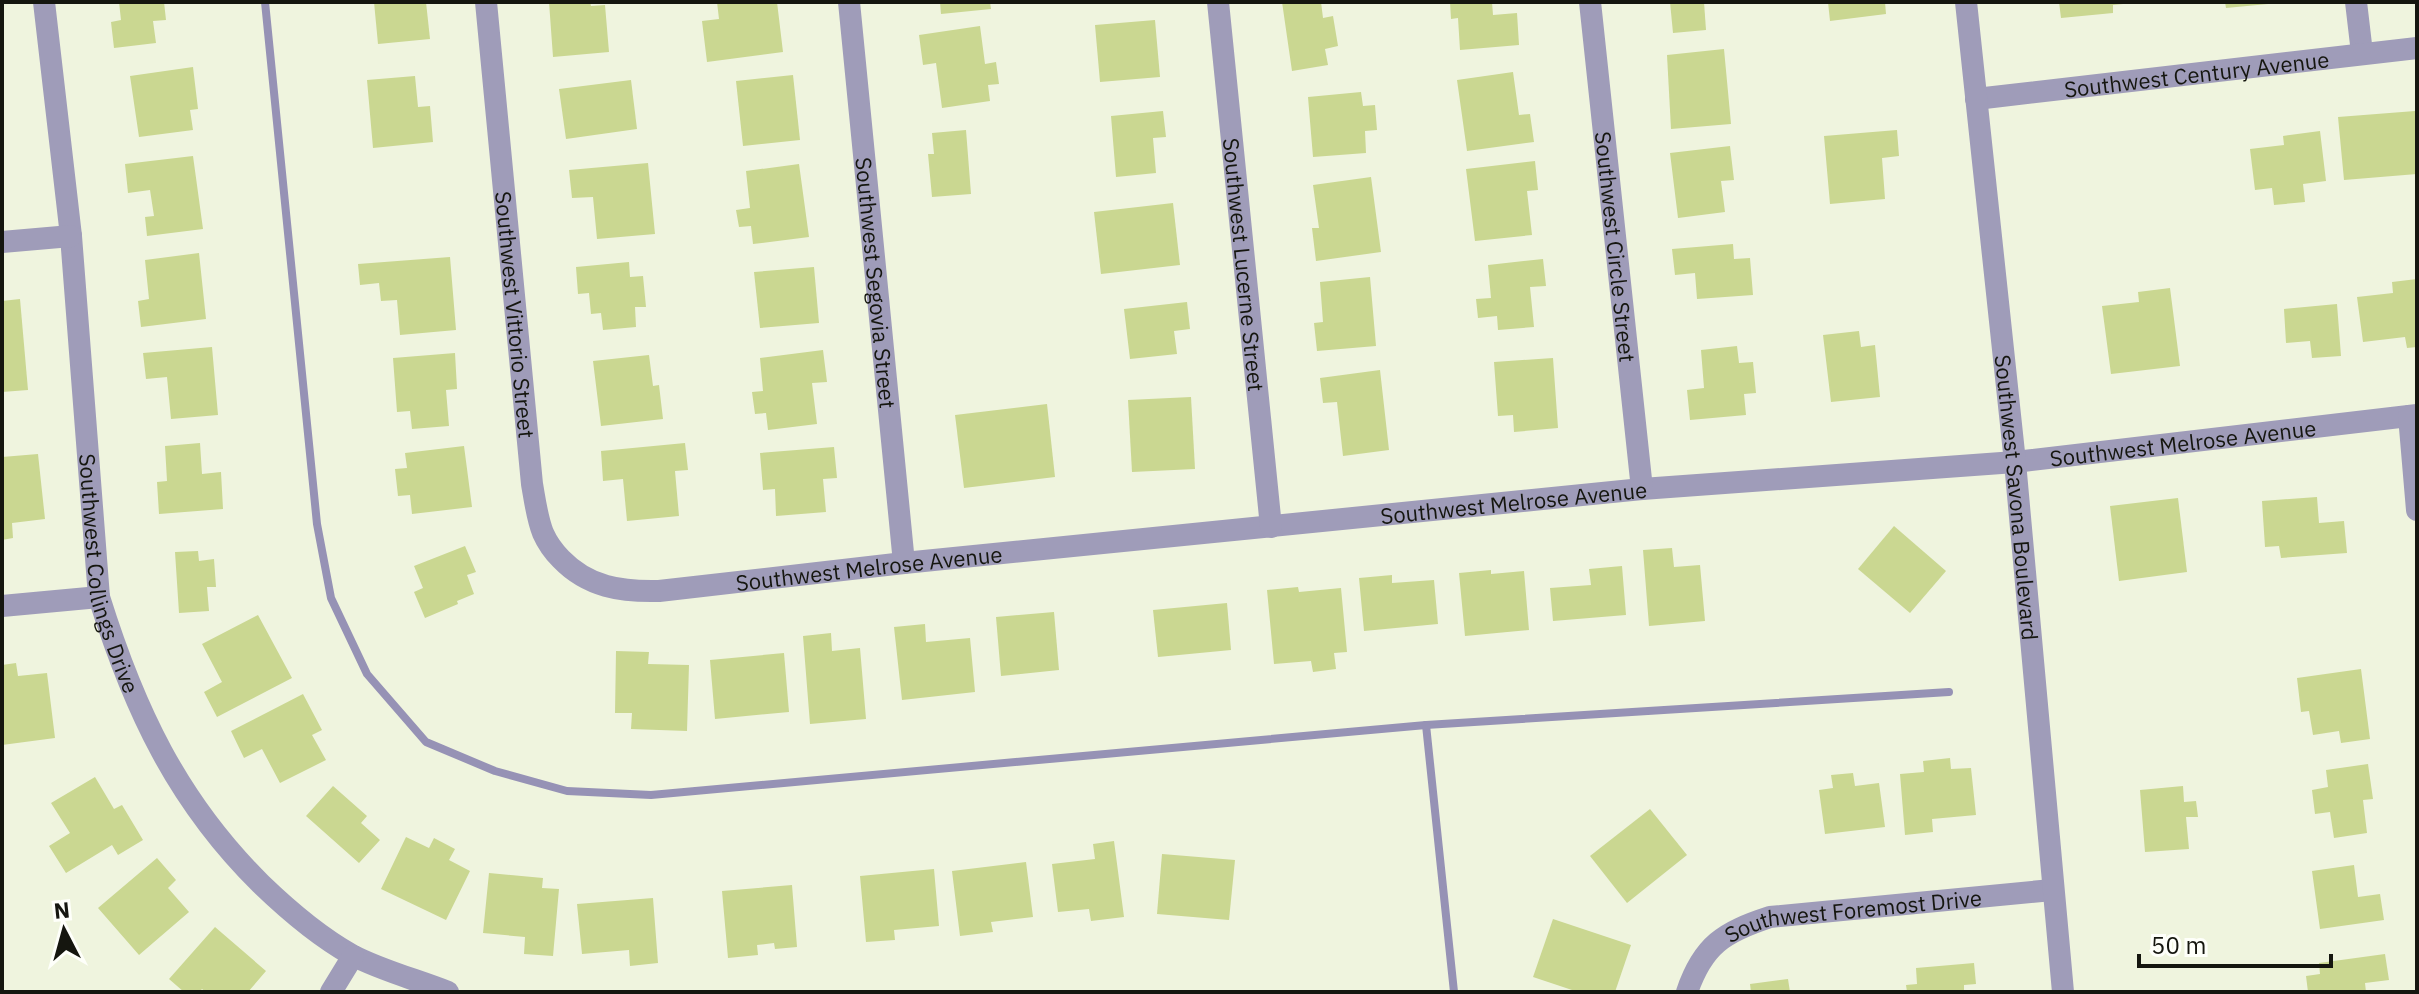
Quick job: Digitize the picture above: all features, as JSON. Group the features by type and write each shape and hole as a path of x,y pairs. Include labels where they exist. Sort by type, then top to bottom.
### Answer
{"street":[{"name":"Southwest Collings Drive","path":"44,2 71,236 99,597 115,649 155,743 208,826 239,862 307,926 353,956 448,992"},
{"name":"Southwest Vittorio Street","path":"486,2 532,484 538,516 544,537 567,565 593,582 612,588"},
{"name":"Southwest Segovia Street","path":"849,2 904,563"},
{"name":"Southwest Lucerne Street","path":"1218,2 1271,527"},
{"name":"Southwest Circle Street","path":"1590,2 1642,489"},
{"name":"Southwest Savona Boulevard","path":"1966,2 2015,462 2063,992"},
{"path":"2356,2 2362,53"},
{"name":"Southwest Century Avenue","path":"1976,99 2417,48"},
{"path":"2,242 71,236"},
{"path":"2413,416 2417,510"},
{"name":"Southwest Melrose Avenue","path":"612,588 633,592 659,591 904,563 1642,489 2015,462 2413,416"},
{"path":"2,606 99,597"},
{"name":"Southwest Foremost Drive","path":"1687,992 1702,957 1722,938 1770,917 2052,890"},
{"path":"331,992 353,956"}],"building":[{"path":"119,2 164,2 166,20 153,21 156,43 114,48 111,22 121,20"},
{"path":"374,2 426,2 430,39 378,44"},
{"path":"549,2 605,5 609,52 553,57"},
{"path":"717,2 777,2 783,52 707,62 702,21 719,19"},
{"path":"940,2 990,2 991,9 941,14"},
{"path":"1282,2 1321,2 1323,18 1333,16 1338,46 1325,49 1328,65 1292,71"},
{"path":"1450,2 1492,2 1493,15 1517,13 1519,45 1460,50 1458,18 1451,19"},
{"path":"1670,2 1704,2 1706,30 1673,33"},
{"path":"1828,2 1885,2 1886,14 1830,21"},
{"path":"2059,2 2123,4 2113,5 2113,13 2061,18"},
{"path":"2225,2 2268,2 2268,4 2226,8"},
{"path":"1155,20 1160,77 1100,82 1095,25"},
{"path":"980,26 985,64 996,62 999,84 988,85 990,101 942,108 936,63 923,65 919,35"},
{"path":"1724,49 1731,124 1671,129 1667,55"},
{"path":"193,67 198,109 190,110 193,130 139,137 130,76"},
{"path":"1513,72 1519,115 1530,114 1534,142 1467,151 1457,80"},
{"path":"793,75 800,140 743,146 736,81"},
{"path":"415,76 418,107 430,106 433,142 373,148 367,80"},
{"path":"631,80 637,129 566,139 559,89"},
{"path":"1361,92 1363,106 1375,105 1377,130 1365,131 1366,153 1313,157 1308,97"},
{"path":"1163,111 1166,137 1153,138 1156,173 1116,177 1111,116"},
{"path":"2415,111 2417,174 2344,180 2338,117"},
{"path":"966,130 971,194 932,197 928,154 934,154 932,133"},
{"path":"1897,130 1899,156 1882,158 1885,199 1830,204 1824,136"},
{"path":"2320,131 2326,181 2303,184 2305,202 2274,205 2272,188 2255,190 2250,149 2284,145 2283,136"},
{"path":"1730,146 1734,180 1721,181 1725,212 1678,218 1670,153"},
{"path":"193,156 203,229 147,236 145,217 154,216 150,190 128,193 125,164"},
{"path":"1535,161 1538,190 1527,191 1532,235 1475,241 1466,169"},
{"path":"648,163 655,234 597,239 593,197 572,198 569,170"},
{"path":"799,164 809,237 753,244 751,226 739,227 736,210 750,208 746,171"},
{"path":"1371,177 1381,252 1316,261 1312,228 1319,228 1313,185"},
{"path":"1173,203 1180,265 1101,274 1094,212"},
{"path":"1733,244 1734,259 1750,258 1753,295 1697,299 1695,273 1675,275 1672,249"},
{"path":"199,253 206,319 141,327 138,301 149,299 145,260"},
{"path":"450,257 456,330 400,335 397,300 381,301 379,283 360,285 358,264"},
{"path":"1543,259 1546,286 1530,287 1534,327 1498,330 1497,316 1478,318 1476,299 1491,298 1488,265"},
{"path":"629,262 630,277 643,276 646,307 635,307 636,327 603,330 601,313 591,314 589,293 578,294 576,267"},
{"path":"814,267 819,323 760,328 754,272"},
{"path":"1370,277 1376,346 1317,351 1314,323 1323,322 1320,282"},
{"path":"2417,279 2417,347 2407,348 2405,337 2363,342 2357,297 2393,293 2392,282"},
{"path":"2170,288 2180,366 2111,374 2102,306 2139,302 2138,292"},
{"path":"20,299 28,390 2,392 2,301"},
{"path":"1187,302 1190,329 1174,331 1177,354 1130,359 1124,309"},
{"path":"2337,304 2341,356 2312,358 2310,341 2286,343 2284,309"},
{"path":"1859,331 1861,347 1875,345 1880,397 1831,402 1823,335"},
{"path":"1737,346 1739,363 1753,362 1756,393 1744,394 1746,415 1690,420 1687,390 1704,388 1701,350"},
{"path":"212,347 218,415 171,419 167,377 146,379 143,353"},
{"path":"823,350 827,382 812,383 817,424 768,430 766,413 755,414 752,392 763,391 760,358"},
{"path":"455,353 457,389 446,390 449,426 412,429 410,411 397,412 393,358"},
{"path":"649,355 653,386 659,385 663,419 601,426 593,361"},
{"path":"1553,358 1558,428 1514,432 1513,415 1498,416 1494,362"},
{"path":"1380,370 1389,450 1343,456 1337,402 1323,403 1320,378"},
{"path":"1191,397 1195,469 1132,472 1128,400"},
{"path":"1047,404 1055,477 964,488 955,415"},
{"path":"200,443 202,474 221,472 223,509 159,514 157,482 167,481 165,446"},
{"path":"685,443 688,470 675,471 679,516 627,521 623,479 603,481 601,451"},
{"path":"464,446 472,507 412,514 410,495 398,496 395,469 407,468 405,453"},
{"path":"834,447 837,478 823,479 826,512 776,516 775,489 763,490 760,453"},
{"path":"38,454 45,519 12,523 13,538 2,540 2,457"},
{"path":"2317,497 2319,523 2344,521 2347,553 2281,558 2279,546 2265,547 2262,501"},
{"path":"2178,498 2187,572 2119,581 2110,506"},
{"path":"1894,526 1946,571 1910,613 1858,569"},
{"path":"465,546 476,572 467,575 474,594 425,618 414,592 423,588 414,566"},
{"path":"1672,548 1674,567 1700,565 1705,621 1649,626 1643,550"},
{"path":"198,551 199,561 214,559 216,587 207,587 209,611 179,613 175,552"},
{"path":"1622,566 1626,615 1553,621 1550,588 1591,585 1589,569"},
{"path":"1491,570 1491,574 1524,571 1529,630 1465,636 1459,573"},
{"path":"1392,575 1392,583 1434,580 1438,624 1364,631 1359,578"},
{"path":"1298,587 1299,592 1341,588 1347,652 1334,653 1336,669 1313,672 1311,661 1274,664 1267,590"},
{"path":"1227,603 1231,650 1158,657 1153,610"},
{"path":"1054,612 1059,670 1001,676 996,617"},
{"path":"258,615 292,678 217,717 204,692 222,682 202,644"},
{"path":"925,624 926,642 970,638 975,692 902,700 894,627"},
{"path":"831,633 832,651 860,648 866,719 810,724 803,636"},
{"path":"616,651 649,652 648,664 689,665 687,731 631,729 632,713 615,713"},
{"path":"784,653 789,712 715,719 710,660"},
{"path":"16,663 18,676 47,673 55,738 2,745 2,665"},
{"path":"2361,669 2370,739 2341,743 2339,731 2313,735 2309,711 2301,712 2297,678"},
{"path":"303,694 322,730 312,735 326,760 280,783 262,749 244,758 231,731"},
{"path":"1950,758 1951,769 1971,768 1976,815 1932,819 1933,832 1905,835 1900,774 1924,772 1923,761"},
{"path":"2368,764 2373,799 2363,800 2367,833 2334,838 2330,812 2315,814 2312,790 2328,787 2326,770"},
{"path":"1853,773 1855,786 1879,783 1885,827 1825,834 1819,790 1833,788 1831,775"},
{"path":"95,777 114,809 122,805 143,840 118,855 112,845 66,873 49,846 70,833 51,803"},
{"path":"333,786 367,816 361,823 380,840 359,863 306,816"},
{"path":"2183,786 2184,802 2196,801 2198,817 2186,817 2189,849 2145,852 2140,790"},
{"path":"1650,809 1687,855 1627,903 1590,856"},
{"path":"406,837 429,848 434,838 455,849 449,860 470,871 446,920 381,889"},
{"path":"1114,841 1124,917 1091,921 1089,909 1058,912 1052,864 1095,859 1093,844"},
{"path":"1162,854 1235,860 1229,920 1157,914"},
{"path":"157,858 176,880 168,888 189,912 139,955 98,908"},
{"path":"1026,862 1033,917 991,922 993,932 960,936 952,871"},
{"path":"2354,865 2358,897 2380,894 2384,920 2320,929 2312,871"},
{"path":"934,869 939,926 894,930 895,940 866,942 860,876"},
{"path":"489,873 543,878 542,888 559,889 553,956 524,954 525,937 483,933"},
{"path":"792,885 797,947 775,949 774,943 757,945 758,955 728,958 722,891"},
{"path":"653,898 658,963 630,966 629,950 582,954 577,904"},
{"path":"1553,919 1631,945 1615,992 1578,992 1533,977"},
{"path":"215,927 266,971 248,992 206,992 202,989 199,992 184,992 169,979"},
{"path":"2385,954 2389,980 2365,983 2366,992 2308,992 2306,976 2320,974 2319,963"},
{"path":"1974,963 1976,984 1964,985 1964,992 1907,992 1906,985 1917,984 1916,968"},
{"path":"1788,979 1790,992 1751,992 1750,984"}],"waterway":[{"path":"265,2 317,524 331,598 367,674 426,742 495,771 567,791 651,795 1426,725 1949,692"},
{"path":"1426,725 1454,992"}]}
